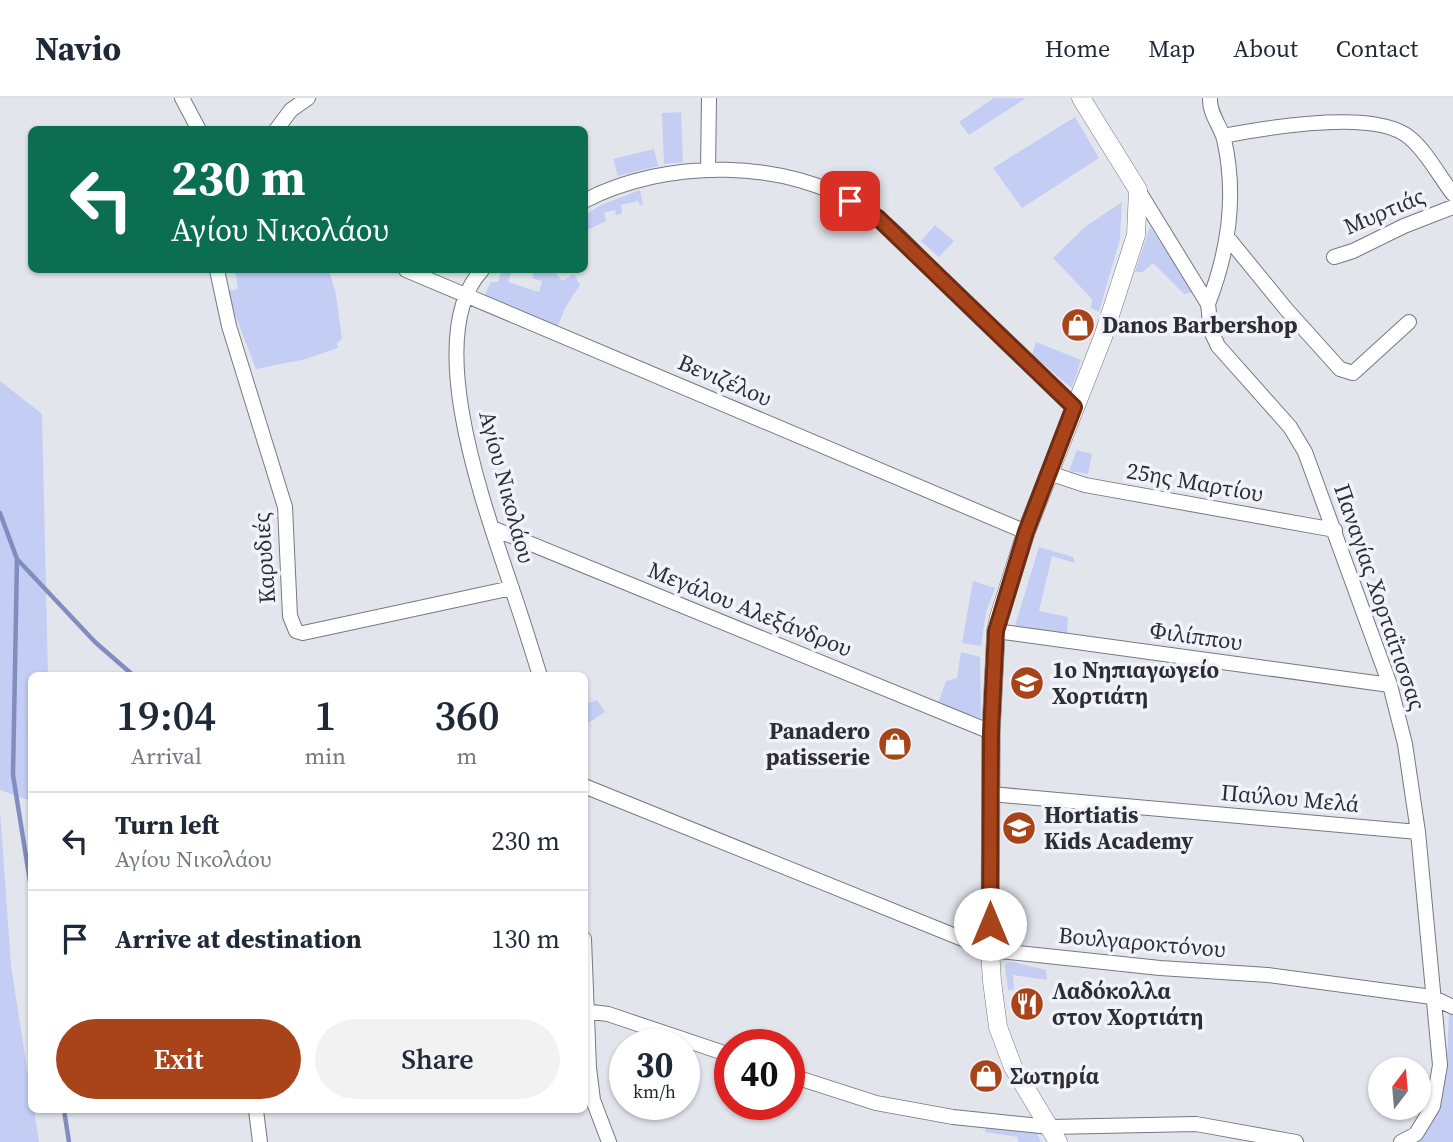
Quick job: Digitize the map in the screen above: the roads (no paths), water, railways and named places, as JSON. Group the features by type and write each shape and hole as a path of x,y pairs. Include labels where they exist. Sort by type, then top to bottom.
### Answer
{"street":[{"path":"182,98 197,126"},
{"path":"279,126 291,110 309,98"},
{"path":"708,170 709,98"},
{"path":"1054,1135 1013,1067 998,1027 990,950 991,732 996,631 1026,532 1103,337 1136,235 1138,190 1081,98"},
{"path":"1208,304 1228,238 1231,182 1223,136 1210,105 1210,98"},
{"path":"1223,136 1262,128 1329,122 1379,124 1400,131 1412,139 1453,194"},
{"path":"588,200 633,183 666,175 734,169 789,177 835,193 864,208 903,242 1074,407"},
{"name":"Παναγίας Χορταΐτισσας","path":"1138,190 1208,304 1211,331 1218,346 1290,426 1305,452 1391,685 1405,744 1418,832 1440,1065 1433,1106 1416,1134 1401,1142"},
{"name":"Μυρτιάς","path":"1334,257 1453,207"},
{"path":"1228,238 1286,309 1340,369 1347,373 1353,373 1409,323"},
{"name":"Καρυδιές","path":"218,273 229,326 285,507 290,616 296,631 303,633 512,588"},
{"name":"Βενιζέλου","path":"413,273 1026,532"},
{"name":"Αγίου Νικολάου","path":"479,273 465,295 458,333 459,394 468,447 539,672"},
{"name":"25ης Μαρτίου","path":"1049,474 1085,485 1335,530"},
{"name":"Μεγάλου Αλεξάνδρου","path":"492,528 991,732"},
{"name":"Φιλίππου","path":"996,631 1391,685"},
{"name":"Βουλγαροκτόνου","path":"588,788 990,950 1160,968 1268,975 1432,997 1453,1007"},
{"name":"Παύλου Μελά","path":"991,794 1418,832"},
{"path":"588,1011 608,1014 714,1050"},
{"path":"588,1049 593,1100 609,1142"},
{"path":"805,1080 856,1098 900,1109 1054,1135 1196,1124 1296,1142"},
{"path":"256,1113 260,1142"}],"waterway":[{"path":"0,513 17,559 95,642 129,672"},
{"path":"17,559 13,775 28,869"},
{"path":"64,1113 69,1142"}],"place":[{"name":"Danos Barbershop","path":"1078,325"},
{"name":"1ο Νηπιαγωγείο Χορτιάτη","path":"1027,683"},
{"name":"Panadero patisserie","path":"895,744"},
{"name":"Hortiatis Kids Academy","path":"1019,828"},
{"name":"Λαδόκολλα στον Χορτιάτη","path":"1027,1004"},
{"name":"Σωτηρία","path":"986,1076"}]}
